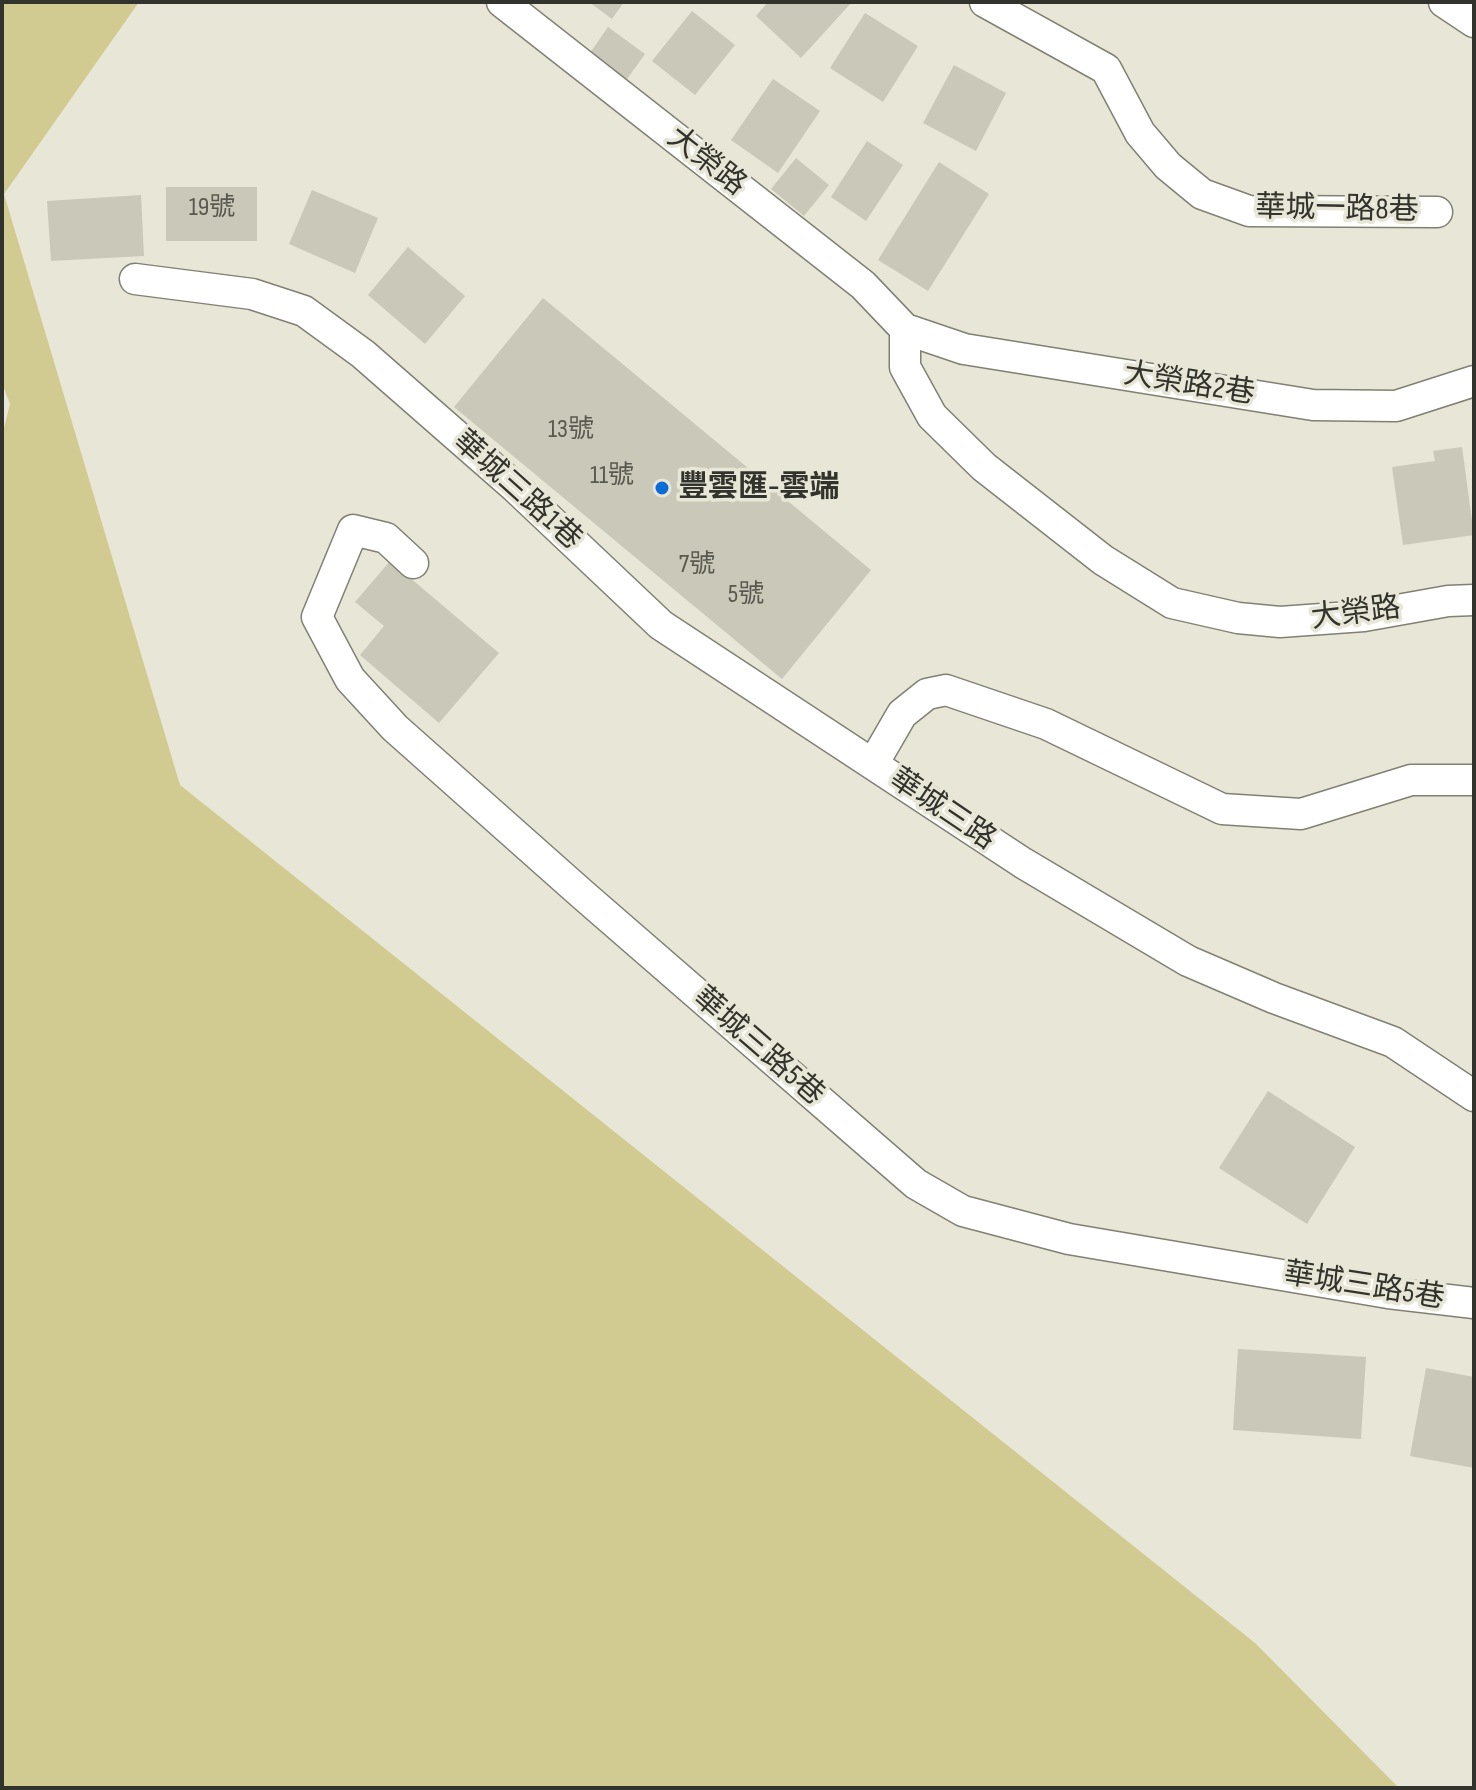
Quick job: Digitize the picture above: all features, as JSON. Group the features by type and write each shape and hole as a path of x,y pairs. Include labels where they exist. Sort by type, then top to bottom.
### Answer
{"lane":[{"name":"大榮路","path":"502,2 863,285 905,329 905,367 932,416 984,467 1103,560 1172,603 1238,618 1280,622 1364,616 1448,601 1474,600"},
{"name":"華城一路8巷","path":"985,2 1106,69 1140,133 1168,166 1202,194 1249,211 1437,212"},
{"path":"1444,2 1474,22"},
{"name":"華城三路1巷","path":"135,279 252,294 304,311 363,354 515,487 661,625 873,764"},
{"name":"大榮路2巷","path":"905,329 964,349 1313,405 1396,406 1474,381"},
{"name":"華城三路5巷","path":"413,563 386,538 353,530 317,617 350,679 395,728 916,1184 963,1211 1069,1239 1388,1293 1474,1303"},
{"name":"華城三路","path":"1474,780 1411,780 1301,814 1222,809 1046,724 946,690 927,694 902,714 873,764 1023,863 1188,961 1274,998 1393,1042 1474,1096"}],"shaded area":[{"path":"2,2 139,2 4,194 180,785 1255,1643 1399,1788 2,1788 2,436 10,404 2,383"}],"building":[{"path":"589,2 624,2 612,19"},
{"path":"768,2 852,2 801,58 756,16"},
{"path":"692,11 735,45 695,95 652,61"},
{"path":"865,13 918,46 883,102 830,68"},
{"path":"608,27 645,54 627,79 590,53"},
{"path":"954,65 1006,93 976,151 923,123"},
{"path":"773,79 820,111 778,173 731,140"},
{"path":"867,141 903,165 866,221 831,197"},
{"path":"796,158 829,185 804,216 771,189"},
{"path":"939,162 989,194 928,291 878,260"},
{"path":"166,187 257,187 257,241 166,241"},
{"path":"312,190 378,218 355,273 289,244"},
{"path":"141,195 144,256 51,261 47,201"},
{"path":"408,247 465,296 425,344 368,295"},
{"name":"豐雲匯-雲端","path":"543,298 871,570 782,679 454,407"},
{"path":"1462,447 1474,535 1403,545 1392,467 1435,461 1433,451"},
{"path":"390,561 499,653 439,723 360,655 384,626 355,602"},
{"path":"1268,1091 1355,1147 1307,1224 1219,1168"},
{"path":"1238,1349 1366,1357 1361,1439 1233,1430"},
{"path":"1426,1368 1474,1377 1474,1468 1410,1456"}],"place":[{"name":"豐雲匯-雲端","path":"662,488"}]}
